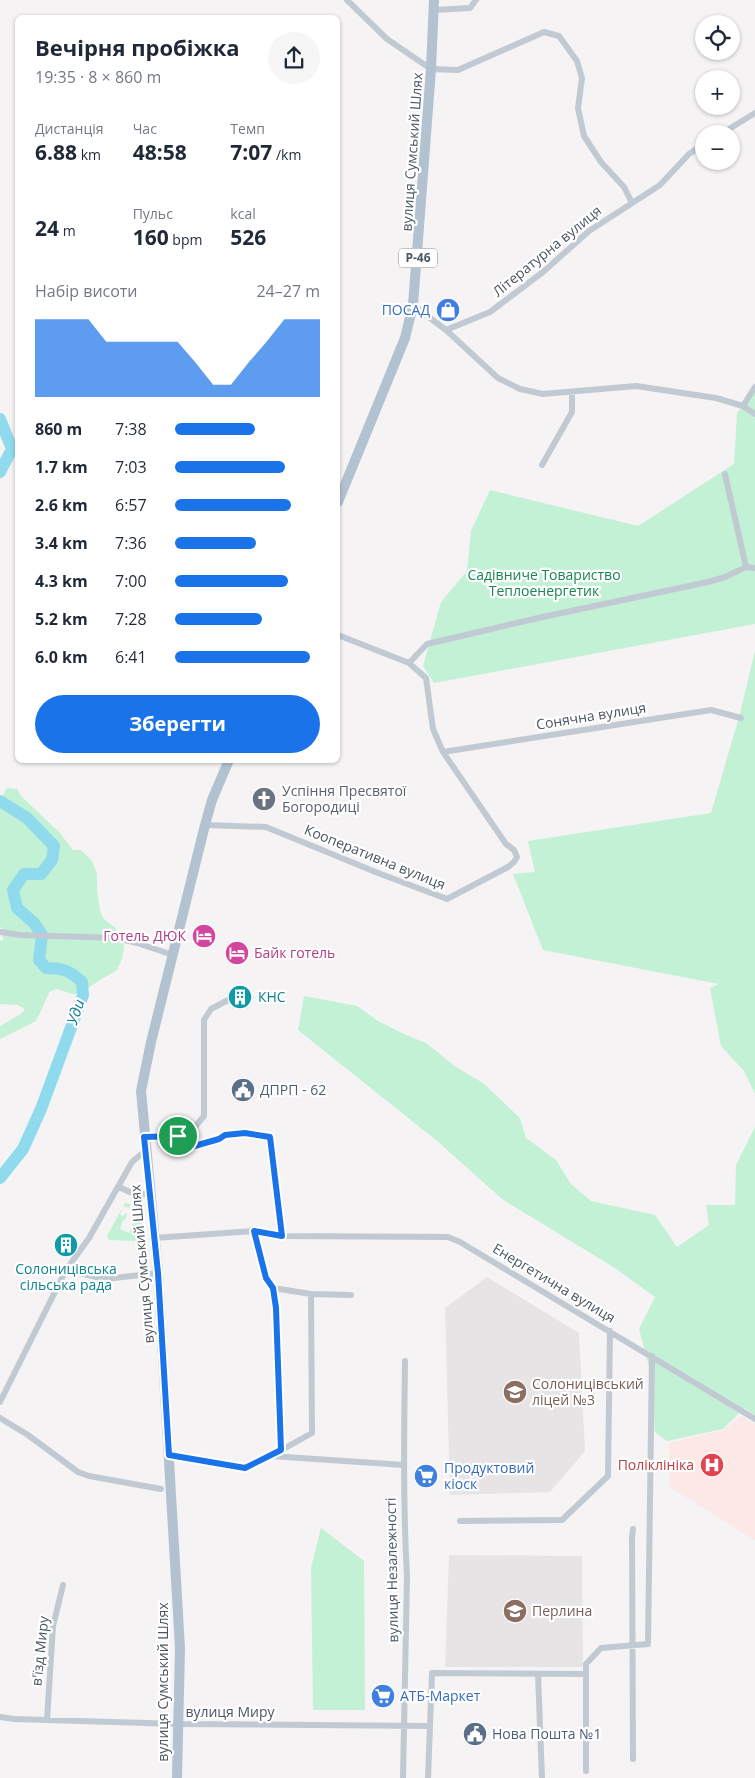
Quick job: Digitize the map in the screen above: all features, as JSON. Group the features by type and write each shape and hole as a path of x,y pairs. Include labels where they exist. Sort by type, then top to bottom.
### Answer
{"main road":[{"name":"вулиця Сумський Шлях","path":"340,497 405,338 413,305 434,5"},
{"name":"вулиця Сумський Шлях","path":"177,1778 180,1648 158,1273 141,1091 151,1042 205,825 212,800 228,763"}],"street":[{"path":"347,0 387,40 431,69 458,70 544,32 559,36 577,61 582,78 578,108 584,136 601,162 624,187 632,203"},
{"path":"434,5 470,8 476,0"},
{"path":"736,125 755,113"},
{"name":"Літературна вулиця","path":"446,330 490,312 543,272 589,231 660,185 695,150"},
{"path":"413,305 446,330 498,378 520,389 543,394 636,386 716,398 743,406 755,414"},
{"path":"743,406 755,387"},
{"path":"542,465 572,412 572,392"},
{"path":"725,474 746,567"},
{"path":"409,662 427,644 708,582 725,577 746,567 755,568"},
{"path":"340,636 409,662 426,678 433,729 443,752"},
{"name":"Сонячна вулиця","path":"443,752 711,710 741,718"},
{"name":"Кооперативна вулиця","path":"205,825 266,827 447,899 508,867 514,862 516,857 514,850 506,844 443,752"},
{"path":"0,932 72,938 126,939 173,955"},
{"path":"144,1137 189,1134 204,1116 204,1020 212,1009 228,1000"},
{"path":"178,1136 191,1147 219,1139 225,1135 245,1133 270,1137 282,1236"},
{"path":"0,1402 66,1270 88,1238 132,1162 146,1151"},
{"path":"119,1187 134,1194 150,1194"},
{"path":"254,1231 266,1278 273,1288 276,1308 281,1450"},
{"name":"Енергетична вулиця","path":"154,1238 254,1231 282,1236 448,1237 460,1242 755,1419"},
{"path":"66,1270 105,1279 158,1273"},
{"path":"273,1288 311,1294 352,1295"},
{"path":"169,1455 245,1468 312,1434 311,1294"},
{"path":"460,1521 562,1520 608,1476 610,1331"},
{"path":"586,1771 586,1664 601,1648 648,1644 652,1356"},
{"name":"вулиця Незалежності","path":"403,1778 407,1577 404,1465 405,1361"},
{"path":"0,1418 28,1435 73,1468 88,1476 161,1489"},
{"path":"271,1456 404,1465"},
{"path":"633,1528 633,1759"},
{"name":"в'їзд Миру","path":"46,1720 53,1626 63,1585"},
{"path":"428,1778 432,1673 586,1674"},
{"path":"538,1674 542,1778"},
{"name":"вулиця Миру","path":"0,1717 179,1724 430,1726"}],"shaded area":[{"name":"Солоницівський ліцей №3","path":"487,1277 579,1333 585,1451 550,1492 450,1495 445,1308"},
{"name":"Поліклініка","path":"741,1416 755,1424 755,1540 670,1487 669,1443 724,1430"},
{"name":"Перлина","path":"449,1555 582,1556 583,1667 445,1667"}],"green space":[{"name":"Садівниче Товариство Теплоенергетик","path":"755,391 755,624 434,683 423,666 441,602 467,571 471,531 490,490 638,526 734,464 737,413"},
{"path":"755,651 755,1094 744,1071 721,1046 710,988 719,984 543,950 513,874 535,872 528,841 711,813 739,717"},
{"path":"7,788 17,789 21,796 59,832 73,850 81,850 92,861 97,874 100,911 103,918 115,928 123,940 124,947 122,959 117,970 80,994 57,989 50,991 36,1021 0,1039 0,1026 21,1014 25,1009 18,1005 0,1004 0,941 3,940 2,928 0,927 0,807"},
{"path":"304,996 357,1006 378,1021 426,1043 456,1067 483,1083 520,1118 526,1138 556,1160 571,1184 591,1201 655,1215 677,1247 709,1225 706,1205 735,1205 736,1165 755,1127 755,1415 744,1408 723,1429 667,1441 655,1432 652,1378 639,1329 655,1297 615,1268 502,1199 436,1140 298,1030"},
{"path":"125,1203 131,1204 129,1208 123,1206"},
{"path":"136,1206 144,1212 136,1241 109,1240 107,1236 122,1208 120,1215 124,1216 125,1213 127,1214 120,1229 129,1233 133,1223 131,1222 133,1216 138,1221 141,1212 135,1210"},
{"path":"321,1528 364,1561 365,1710 313,1710 311,1568"}],"waterway":[{"name":"Уди","path":"0,419 12,449 0,472"},
{"name":"Уди","path":"0,801 27,818 54,846 52,860 41,874 24,874 13,890 17,908 34,923 42,935 39,960 46,968 57,968 69,972 77,978 82,982 83,995 41,1109 23,1149 0,1178"}],"place":[{"name":"ПОСАД","path":"448,310"},
{"name":"Успіння Пресвятої Богородиці","path":"264,799"},
{"name":"Готель ДЮК","path":"204,936"},
{"name":"Байк готель","path":"237,953"},
{"name":"КНС","path":"240,997"},
{"name":"ДПРП - 62","path":"243,1090"},
{"name":"Солоницівська сільська рада","path":"66,1245"},
{"name":"Солоницівський ліцей №3","path":"515,1392"},
{"name":"Поліклініка","path":"712,1465"},
{"name":"Продуктовий кіоск","path":"426,1476"},
{"name":"Перлина","path":"515,1611"},
{"name":"АТБ-Маркет","path":"383,1696"},
{"name":"Нова Пошта №1","path":"475,1734"}],"route":[{"path":"245,1133 270,1137 282,1236 254,1231 266,1278 273,1288 276,1308 281,1450 245,1468 169,1455 158,1273 144,1137 178,1136 191,1147 219,1139 225,1135 245,1133"}]}
